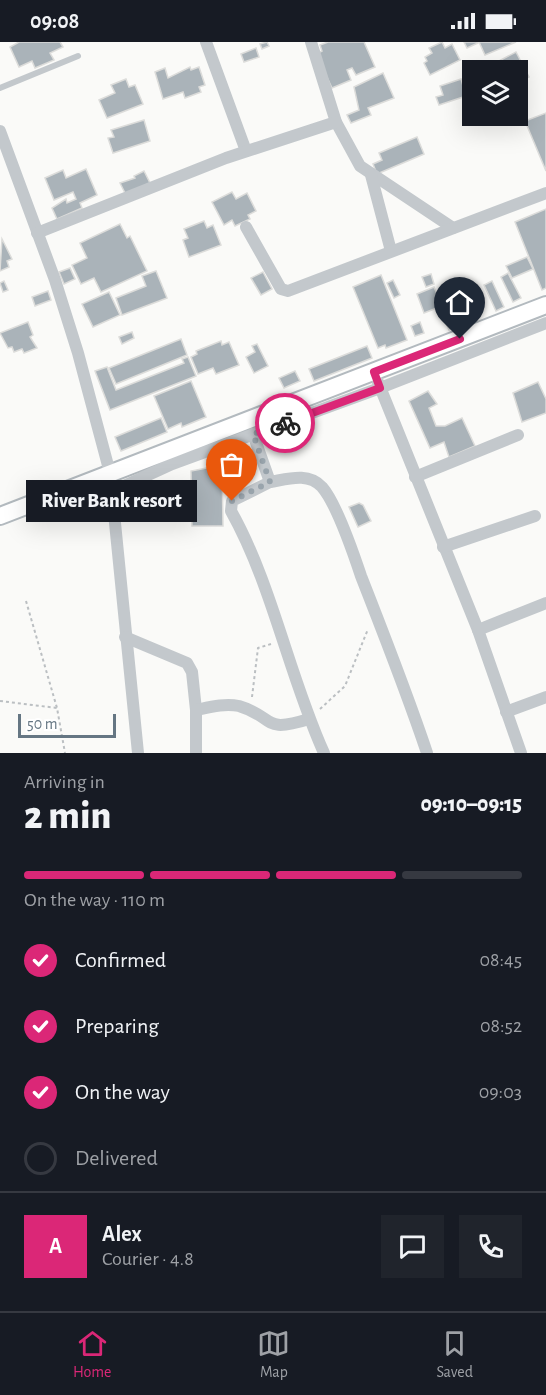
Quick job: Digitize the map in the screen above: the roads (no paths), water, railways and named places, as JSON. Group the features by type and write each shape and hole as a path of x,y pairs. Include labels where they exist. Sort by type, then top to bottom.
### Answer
{"street":[{"path":"206,42 246,151"},
{"path":"311,42 336,122 354,158 370,175 453,228"},
{"path":"37,233 246,151 336,122"},
{"path":"0,131 78,354 110,473 138,753"},
{"path":"370,175 391,252"},
{"path":"246,227 284,290 546,193"},
{"path":"0,516 546,305"},
{"path":"111,492 172,464 380,388 546,323"},
{"path":"374,372 478,630 521,753"},
{"path":"253,434 270,482"},
{"path":"415,477 518,435"},
{"path":"324,753 309,719 256,567 231,511 232,501 238,496 270,482 299,477 312,480 323,488 347,538 403,680 427,753"},
{"path":"443,547 535,516"},
{"path":"478,630 546,603"},
{"path":"125,637 188,663 192,672 196,710 196,753"},
{"path":"506,712 546,697"},
{"path":"196,710 236,705 251,711 272,725 286,726 309,719"}],"lane":[{"path":"0,88 78,56"}],"place":[{"name":"River Bank resort","path":"232,501"}]}
